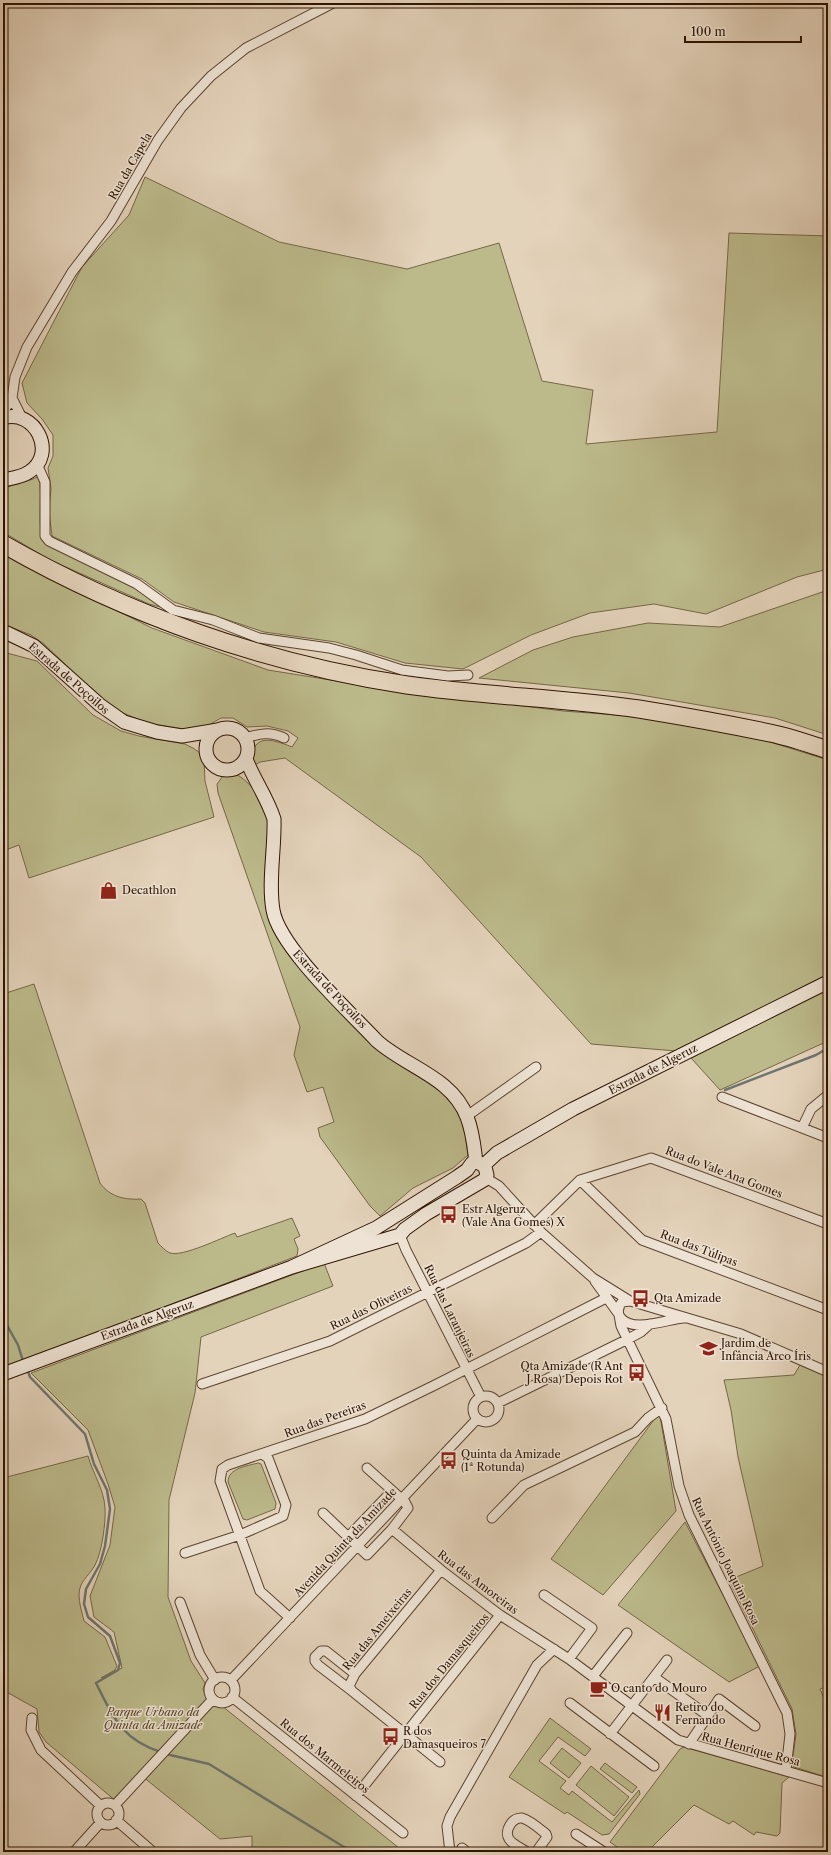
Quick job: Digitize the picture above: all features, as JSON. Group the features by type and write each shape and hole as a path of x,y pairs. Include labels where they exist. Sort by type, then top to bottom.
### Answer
{"highway":[{"path":"3,544 92,590 166,621 227,642 293,662 407,685 638,709 772,733 828,750"}],"main road":[{"path":"3,418 22,418 37,430 41,438 42,452 37,464 31,472 22,476 6,478"},
{"name":"Estrada de Poçoilos","path":"3,631 34,646 100,705 124,722 157,732 182,736 206,748 208,759 216,767 229,770 236,768 253,778"},
{"name":"Estrada de Poçoilos","path":"182,736 233,729 245,738 248,748 246,759 253,778 270,806 274,819 272,901 276,923 280,932 303,962 384,1048 438,1081 450,1091 467,1116 479,1171"},
{"path":"206,748 208,739 218,730"},
{"path":"236,768 246,759"},
{"name":"Estrada de Algeruz","path":"3,1374 292,1267 401,1233 426,1214 465,1193 479,1171 497,1153 573,1109 828,982"},
{"name":"Estrada de Algeruz","path":"292,1267 376,1228 408,1206 479,1171"},
{"path":"393,1217 404,1221 401,1233"}],"street":[{"name":"Rua da Capela","path":"3,412 12,398 15,377 27,347 72,272 111,221 158,140 181,108 211,76 246,48 333,3"},
{"path":"12,398 22,418"},
{"path":"37,464 45,482 45,536 49,542 137,584 173,610 213,620 259,638 329,648 402,670 448,676 468,675"},
{"path":"245,738 265,733 276,734 284,738"},
{"path":"467,1116 536,1067"},
{"path":"802,1128 811,1109 828,1095"},
{"path":"722,1097 828,1138"},
{"name":"Rua do Vale Ana Gomes","path":"534,1225 580,1180 651,1158 828,1224"},
{"path":"479,1171 499,1186 541,1232 593,1278 630,1301 648,1307 674,1312 688,1318 741,1334 828,1372"},
{"name":"Rua das Túlipas","path":"580,1180 642,1240 828,1310"},
{"name":"Rua das Oliveiras","path":"202,1384 330,1341 526,1243 541,1232"},
{"name":"Rua das Laranjeiras","path":"401,1233 427,1293 466,1370 481,1396"},
{"path":"593,1278 622,1319 632,1324 639,1326 688,1318"},
{"name":"Rua das Pereiras","path":"290,1618 260,1591 220,1481 222,1469 228,1465 347,1426 466,1370 606,1298"},
{"path":"619,1314 619,1306 622,1302 630,1301"},
{"path":"498,1403 641,1332 651,1324 655,1316 655,1312 648,1307"},
{"name":"Rua António Joaquim Rosa","path":"619,1314 621,1326 662,1408 668,1425 679,1486 689,1515 787,1713 790,1734 786,1770"},
{"path":"481,1396 491,1396 498,1403 499,1413 492,1421 487,1422 477,1419 473,1409 476,1400 481,1396"},
{"path":"492,1518 524,1485 635,1432 648,1418 662,1408"},
{"name":"Avenida Quinta da Amizade","path":"231,1680 477,1419"},
{"path":"185,1553 240,1535 283,1516 286,1510 286,1505 268,1458 262,1454"},
{"path":"323,1513 367,1555 392,1529 408,1508 407,1504 367,1468"},
{"path":"348,1537 392,1491"},
{"name":"Rua das Amoreiras","path":"392,1529 441,1570 500,1615 554,1649"},
{"name":"Rua das Ameixeiras","path":"352,1691 350,1682 355,1674 441,1570"},
{"path":"544,1595 592,1628 569,1659"},
{"path":"180,1602 200,1655 215,1680"},
{"name":"Rua dos Damasqueiros","path":"356,1796 500,1615"},
{"path":"593,1676 627,1633"},
{"path":"450,1852 447,1826 450,1817 538,1665 554,1649"},
{"name":"Rua Henrique Rosa","path":"554,1649 593,1676 674,1737 689,1744 828,1783"},
{"path":"355,1674 326,1652 321,1651 315,1656 315,1661 318,1665 440,1762"},
{"path":"610,1734 666,1660"},
{"path":"222,1677 231,1680 235,1689 232,1697 222,1702 213,1699 209,1690 210,1685 215,1680 222,1677"},
{"path":"654,1677 707,1715"},
{"name":"Rua dos Marmeleiros","path":"232,1697 403,1833"},
{"path":"114,1805 213,1699"},
{"path":"689,1744 719,1699 755,1726"},
{"path":"570,1703 654,1766"},
{"path":"32,1718 31,1730 41,1750 101,1806"},
{"path":"107,1803 114,1805 118,1813 116,1820 109,1824 101,1822 97,1815 101,1806 107,1803"},
{"path":"527,1852 510,1841 508,1837 508,1828 513,1821 517,1819 525,1819 546,1834 546,1837 536,1852"},
{"path":"116,1820 153,1852"},
{"path":"74,1852 101,1822"},
{"path":"576,1834 604,1852"}],"green space":[{"path":"145,177 279,242 407,269 499,243 542,381 593,390 586,444 717,432 729,233 828,236 828,569 797,577 706,614 654,604 590,613 531,635 463,669 405,663 336,642 264,632 174,602 142,579 52,536 49,512 51,488 48,468 53,456 53,435 42,419 27,403 22,383 82,267 129,215"},
{"path":"39,476 40,525 43,541 144,592 160,607 149,604 50,560 3,532 3,489"},
{"path":"3,554 152,628 268,670 368,686 563,711 645,717 751,736 828,760 828,974 676,1051 591,1044 421,857 285,758 260,762 253,766 254,748 258,743 269,740 292,747 298,738 288,731 267,726 247,727 233,718 221,718 207,726 184,729 147,723 111,708 44,644 31,635 3,624"},
{"path":"828,590 828,735 775,718 629,693 479,678 533,650 573,637 648,623 720,627"},
{"path":"3,652 37,661 93,715 121,731 139,736 185,744 200,753 204,760 205,781 214,817 29,878 19,845 3,851"},
{"path":"226,772 233,773 247,782 259,796 267,812 270,831 268,843 267,904 269,916 278,939 337,1006 439,1087 463,1119 468,1155 453,1168 413,1188 380,1216 370,1206 320,1137 318,1128 334,1122 323,1087 307,1092 294,1055 300,1027 218,793 217,784"},
{"path":"34,984 100,1183 108,1192 118,1197 141,1199 145,1203 158,1243 166,1251 176,1253 193,1250 235,1233 237,1237 292,1218 300,1236 294,1239 298,1249 297,1256 27,1360 3,1372 3,994"},
{"path":"828,989 828,1041 720,1090 691,1058"},
{"name":"Parque Urbano da Quinta da Amizade","path":"324,1263 333,1286 201,1337 195,1393 169,1500 168,1597 191,1661 205,1683 203,1689 206,1697 222,1706 399,1848 396,1852 252,1852 252,1836 220,1839 142,1776 117,1802 46,1742 39,1732 37,1709 3,1690 3,1478 88,1456 103,1494 105,1521 102,1545 97,1559 80,1588 80,1605 84,1621 105,1637 117,1666 115,1670 101,1678 122,1668 114,1632 94,1617 90,1596 110,1545 115,1507 108,1484 88,1430 31,1373"},
{"path":"800,1365 828,1377 828,1686 820,1689 828,1708 828,1777 794,1767 792,1763 796,1734 792,1709 729,1580 763,1566 738,1457 731,1410 724,1380 794,1375"},
{"path":"660,1416 676,1511 603,1595 551,1559 656,1417"},
{"path":"258,1463 261,1464 276,1503 275,1509 247,1520 243,1519 228,1482 231,1474 239,1468"},
{"path":"685,1522 760,1666 729,1682 618,1605"},
{"path":"550,1718 591,1749 585,1756 558,1737 539,1761 566,1781 560,1788 569,1795 572,1791 612,1822 639,1790 640,1794 609,1834 602,1835 567,1812 565,1814 509,1777"},
{"path":"684,1747 789,1777 782,1783 780,1833 777,1836 756,1832 754,1835 733,1821 729,1824 694,1805 647,1852 624,1852 610,1842 680,1749"},
{"path":"562,1748 581,1763 569,1778 550,1763"},
{"path":"605,1763 637,1787 632,1793 600,1769"},
{"path":"591,1766 629,1797 614,1816 576,1785"}],"waterway":[{"path":"725,1090 816,1055 828,1048"},
{"path":"3,1318 18,1345 23,1361"},
{"path":"27,1369 30,1377 85,1434 94,1464 107,1490 110,1509 105,1546 100,1564 86,1589 84,1604 88,1617 110,1636 120,1663 118,1670 96,1683 120,1726 137,1741 161,1752"},
{"path":"166,1754 209,1764 344,1847 356,1852"}],"place":[{"name":"Decathlon","path":"109,890"},
{"name":"Estr Algeruz (Vale Ana Gomes) X","path":"449,1215"},
{"name":"Qta Amizade","path":"641,1298"},
{"name":"Jardim de Infância Arco Íris","path":"708,1349"},
{"name":"Qta Amizade (R Ant J Rosa) Depois Rot","path":"636,1372"},
{"name":"Quinta da Amizade (1ª Rotunda)","path":"448,1460"},
{"name":"O canto do Mouro","path":"598,1688"},
{"name":"Retiro do Fernando","path":"662,1713"},
{"name":"R dos Damasqueiros 7","path":"390,1737"}]}
